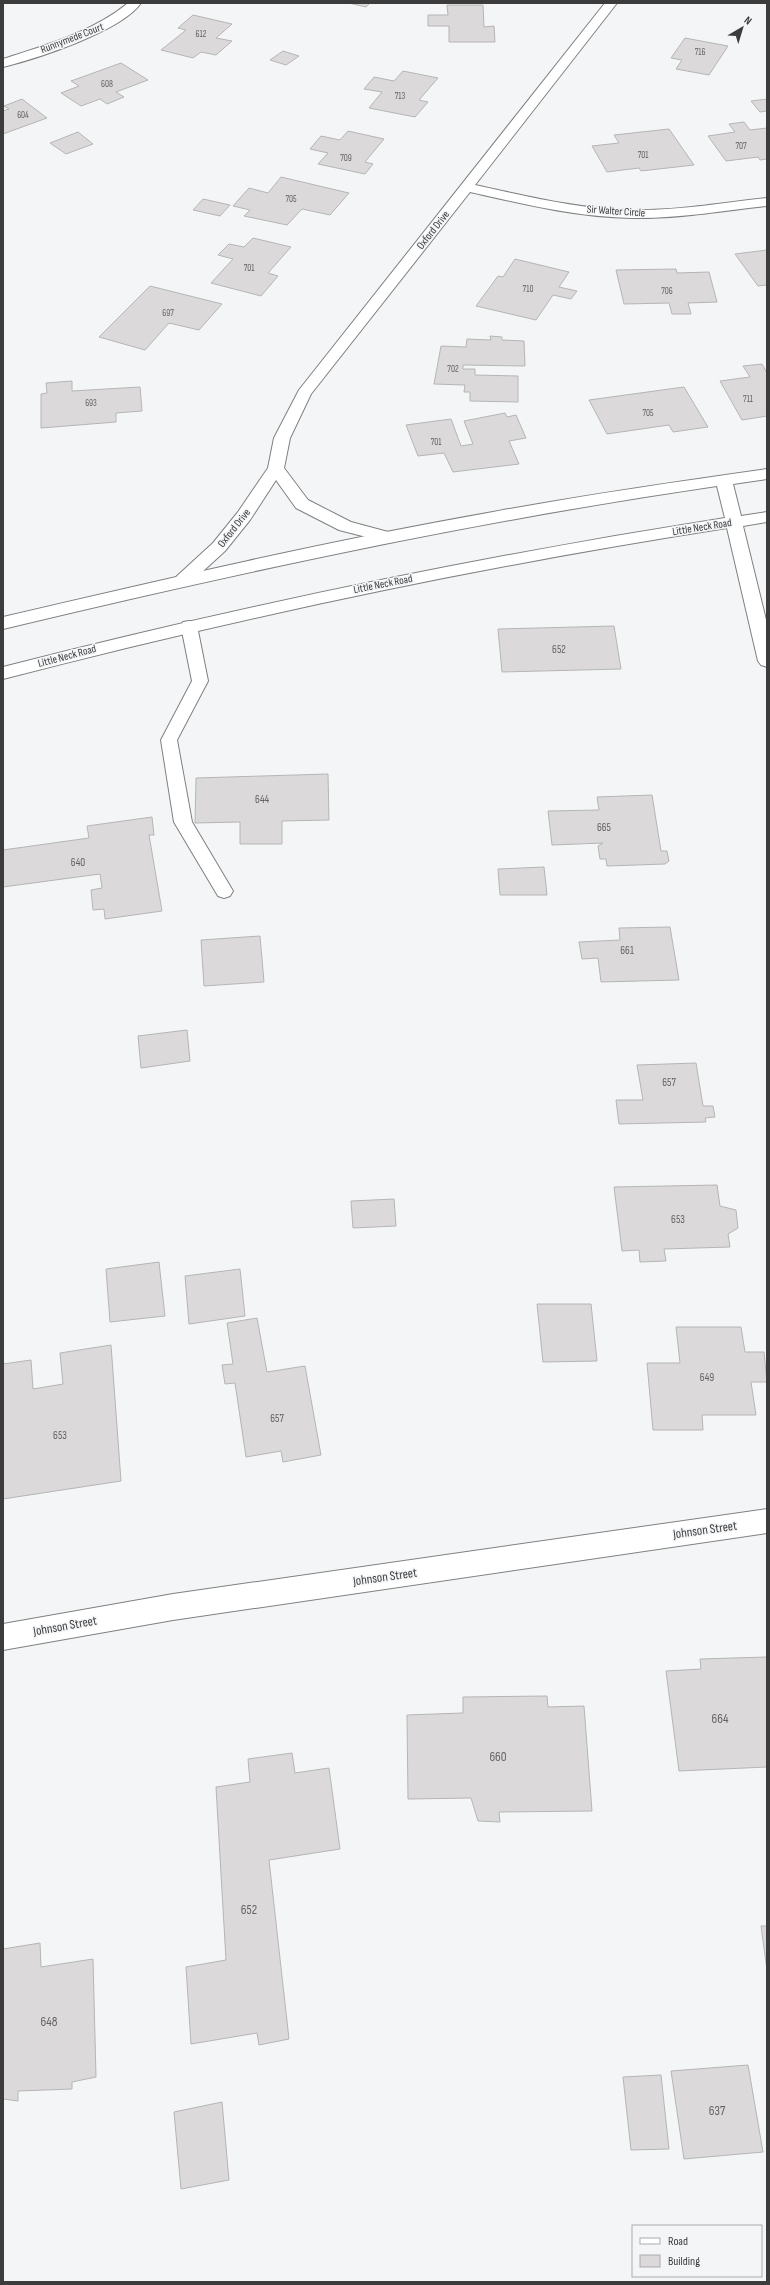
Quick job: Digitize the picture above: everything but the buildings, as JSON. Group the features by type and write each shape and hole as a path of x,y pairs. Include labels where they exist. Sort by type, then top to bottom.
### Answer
{"street":[{"name":"Runnymede Court","path":"3,63 109,23 126,13 136,3"},
{"name":"Oxford Drive","path":"183,580 219,546 244,516 276,468 282,438 304,393 611,3"},
{"name":"Sir Walter Circle","path":"467,187 531,201 597,211 630,214 670,213 767,202"},
{"path":"276,468 302,504 345,526 386,538"},
{"path":"3,623 183,580 386,538 618,495 767,474"},
{"path":"724,480 767,661"},
{"name":"Little Neck Road","path":"3,673 102,646 346,591 514,558 767,517"},
{"name":"Johnson Street","path":"3,1637 173,1607 767,1521"}],"lane":[{"path":"189,626 200,681 169,740 183,822 224,891"}]}
